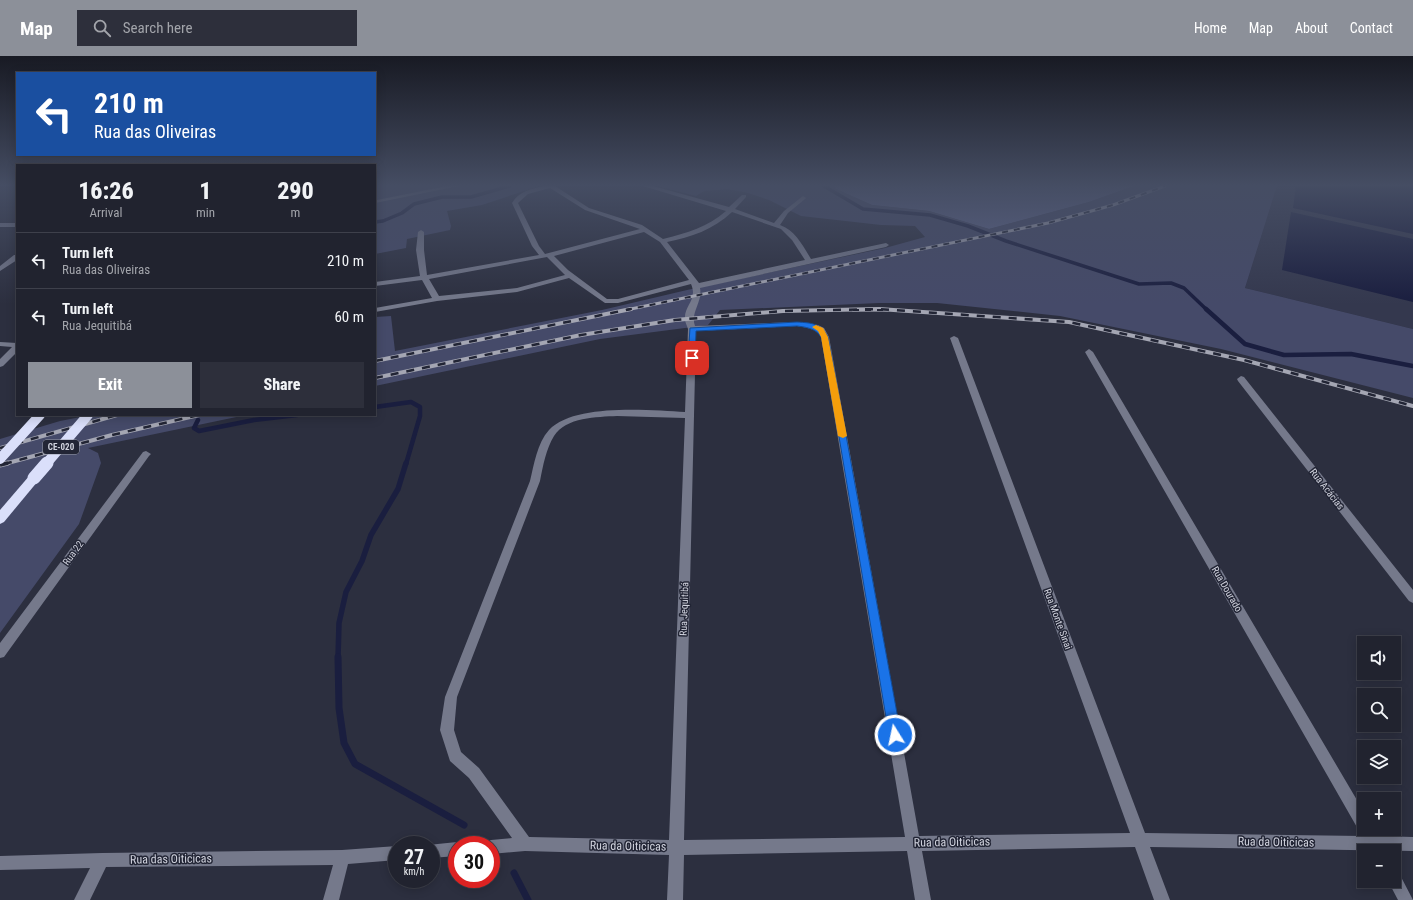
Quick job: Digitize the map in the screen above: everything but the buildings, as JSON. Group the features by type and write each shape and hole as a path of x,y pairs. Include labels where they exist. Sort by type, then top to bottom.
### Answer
{"highway":[{"path":"0,458 39,416"},
{"name":"CE-020","path":"0,519 87,416"}],"street":[{"path":"526,225 536,246 570,276 600,298 611,302 886,245"},
{"path":"638,225 646,229 662,241 695,284 698,295 691,324 797,324 815,327 821,330 825,337 923,900"},
{"path":"662,241 691,234 712,225"},
{"path":"777,225 789,232 809,261"},
{"path":"376,284 424,278 546,255 646,229"},
{"path":"421,232 420,250 424,278 437,299"},
{"path":"0,269 16,258"},
{"path":"376,310 437,299 517,290 570,276"},
{"name":"Rua Jequitibá","path":"675,900 690,415 691,324"},
{"name":"Rua Monte Sinai","path":"954,338 1162,900"},
{"path":"0,344 16,346"},
{"path":"0,364 16,347"},
{"name":"Rua Dourado","path":"1089,352 1357,814"},
{"name":"Rua Acácias","path":"1241,379 1413,598"},
{"path":"525,844 474,773 455,756 447,730 451,697 535,481 544,448 552,432 562,424 577,418 599,414 627,413 690,415"},
{"name":"Rua 22","path":"0,653 146,454"},
{"name":"Rua da Oiticicas","path":"500,845 525,844 676,848 1140,840 1357,846"},
{"name":"Rua da Oiticicas","path":"1401,845 1413,844"},
{"path":"331,900 342,857 388,854"},
{"name":"Rua das Oiticicas","path":"0,863 102,860 342,857"},
{"path":"82,900 102,860"},
{"path":"1399,888 1406,900"}],"shaded area":[{"path":"376,225 451,225 450,230 407,239 406,248 376,254"},
{"path":"894,225 977,225 989,229 1002,225 1265,225 1245,288 1413,329 1413,398 1221,349 1060,316 937,303 879,303 720,310 708,325 600,339 376,386 376,317 391,316 395,351 602,310 687,290 885,248 925,237 915,226"},
{"path":"977,225 1002,225 989,229"},
{"path":"1265,225 1413,225 1413,329 1245,288"},
{"path":"1289,225 1351,225 1413,239 1413,302 1282,270"},
{"path":"1373,225 1413,225 1413,234"},
{"path":"86,416 241,416 88,448 98,453 101,463 79,524 0,633 0,439 60,421"}],"waterway":[{"path":"966,225 1006,241 1139,284 1171,283 1184,288 1207,310"},
{"path":"1206,309 1245,344 1284,355 1351,354 1413,366"},
{"path":"376,407 411,402 420,407 420,416 406,464"},
{"path":"198,420 194,428 199,431 254,420 288,416"},
{"path":"338,658 339,623 346,592 362,561 371,535 398,489 406,463"},
{"path":"338,658 339,708 344,743 355,764 464,825"},
{"path":"514,873 528,900"}],"railway":[{"path":"626,310 1036,225"},
{"path":"376,361 631,309"},
{"path":"376,378 581,335 675,320 783,311 879,309 1069,322 1244,360 1413,406"},
{"path":"853,310 887,310"},
{"path":"0,448 113,416"},
{"path":"4,464 112,435 195,416"},
{"path":"4,464 8,463"},
{"path":"0,465 4,464"}],"slow traffic":[{"path":"816,327 821,330 825,337 843,436"}],"route":[{"path":"692,358 692,329 797,324 815,327 821,330 825,337 895,735"}]}
